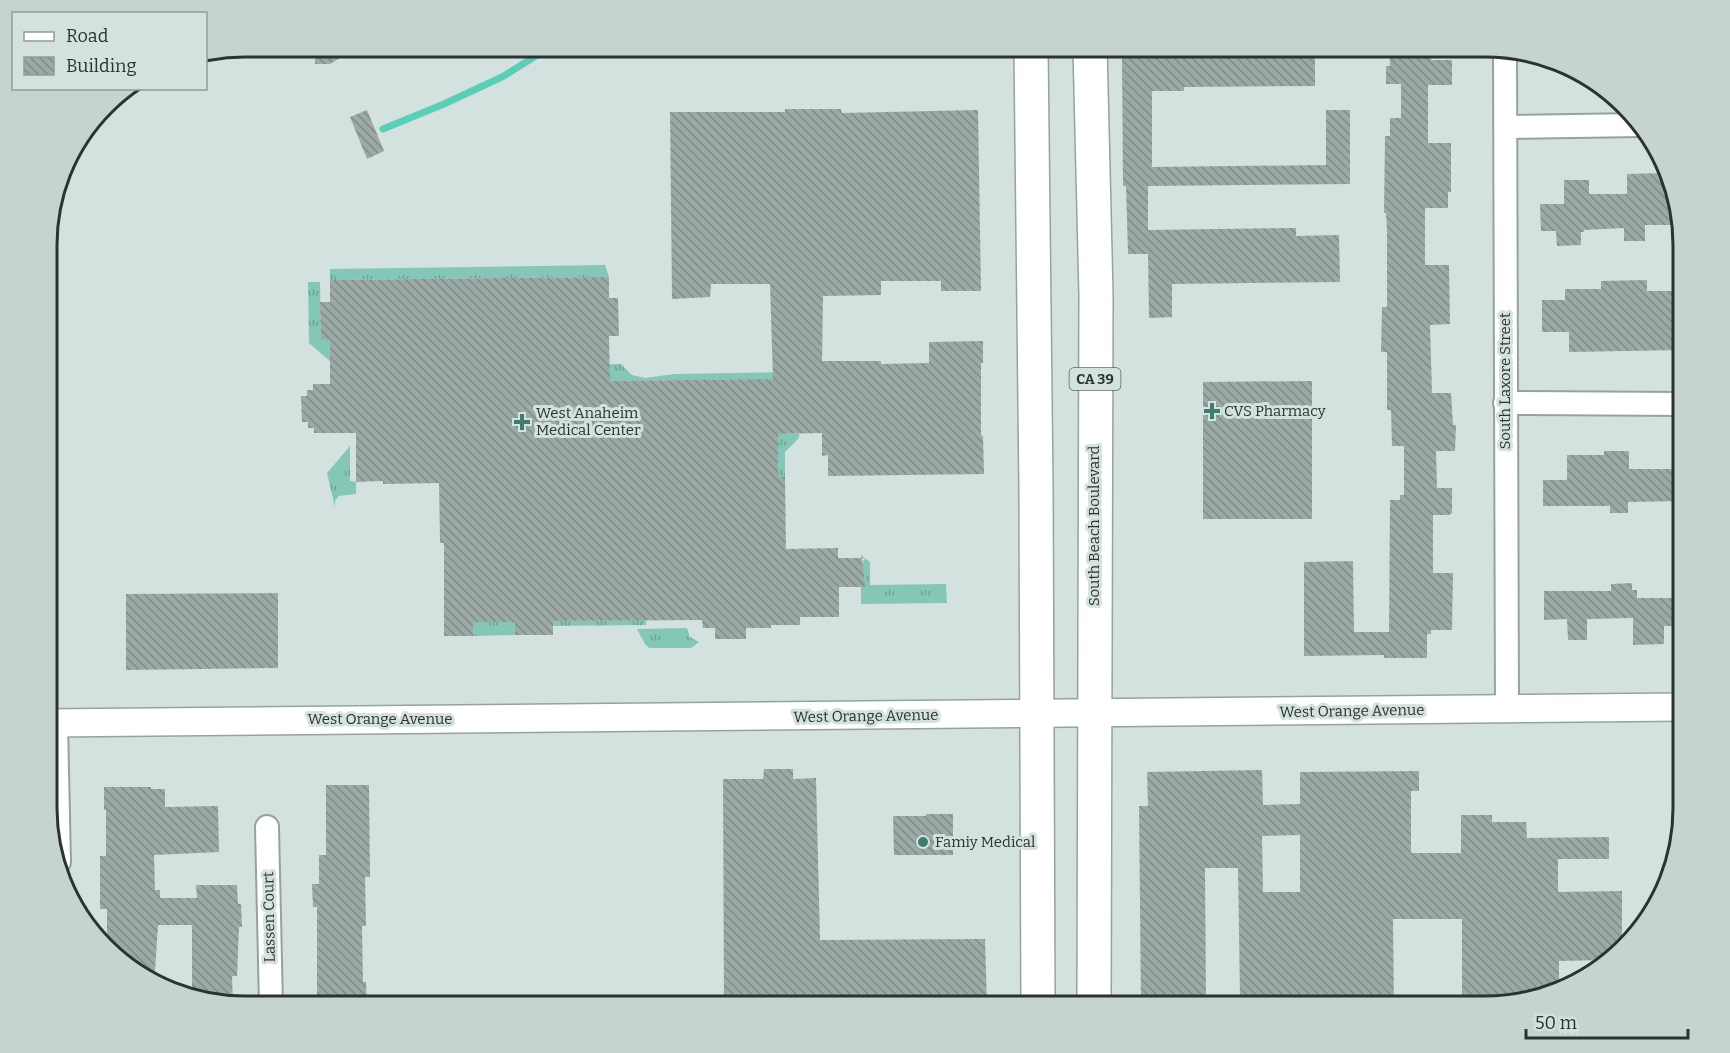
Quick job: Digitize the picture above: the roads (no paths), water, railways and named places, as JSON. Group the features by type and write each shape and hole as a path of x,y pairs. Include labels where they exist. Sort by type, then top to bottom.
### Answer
{"main road":[{"path":"1031,57 1038,996"},
{"name":"South Beach Boulevard","path":"1090,57 1096,295 1094,996"}],"street":[{"name":"South Laxore Street","path":"1505,59 1507,709"},
{"path":"1506,127 1629,125"},
{"path":"1505,403 1673,404"},
{"name":"West Orange Avenue","path":"57,723 1673,707"},
{"name":"Lassen Court","path":"267,827 271,996"}],"waterway":[{"path":"383,129 504,76 534,57"}],"place":[{"name":"CVS Pharmacy","path":"1212,411"},
{"name":"West Anaheim Medical Center","path":"522,422"},
{"name":"Famiy Medical","path":"923,842"}]}
